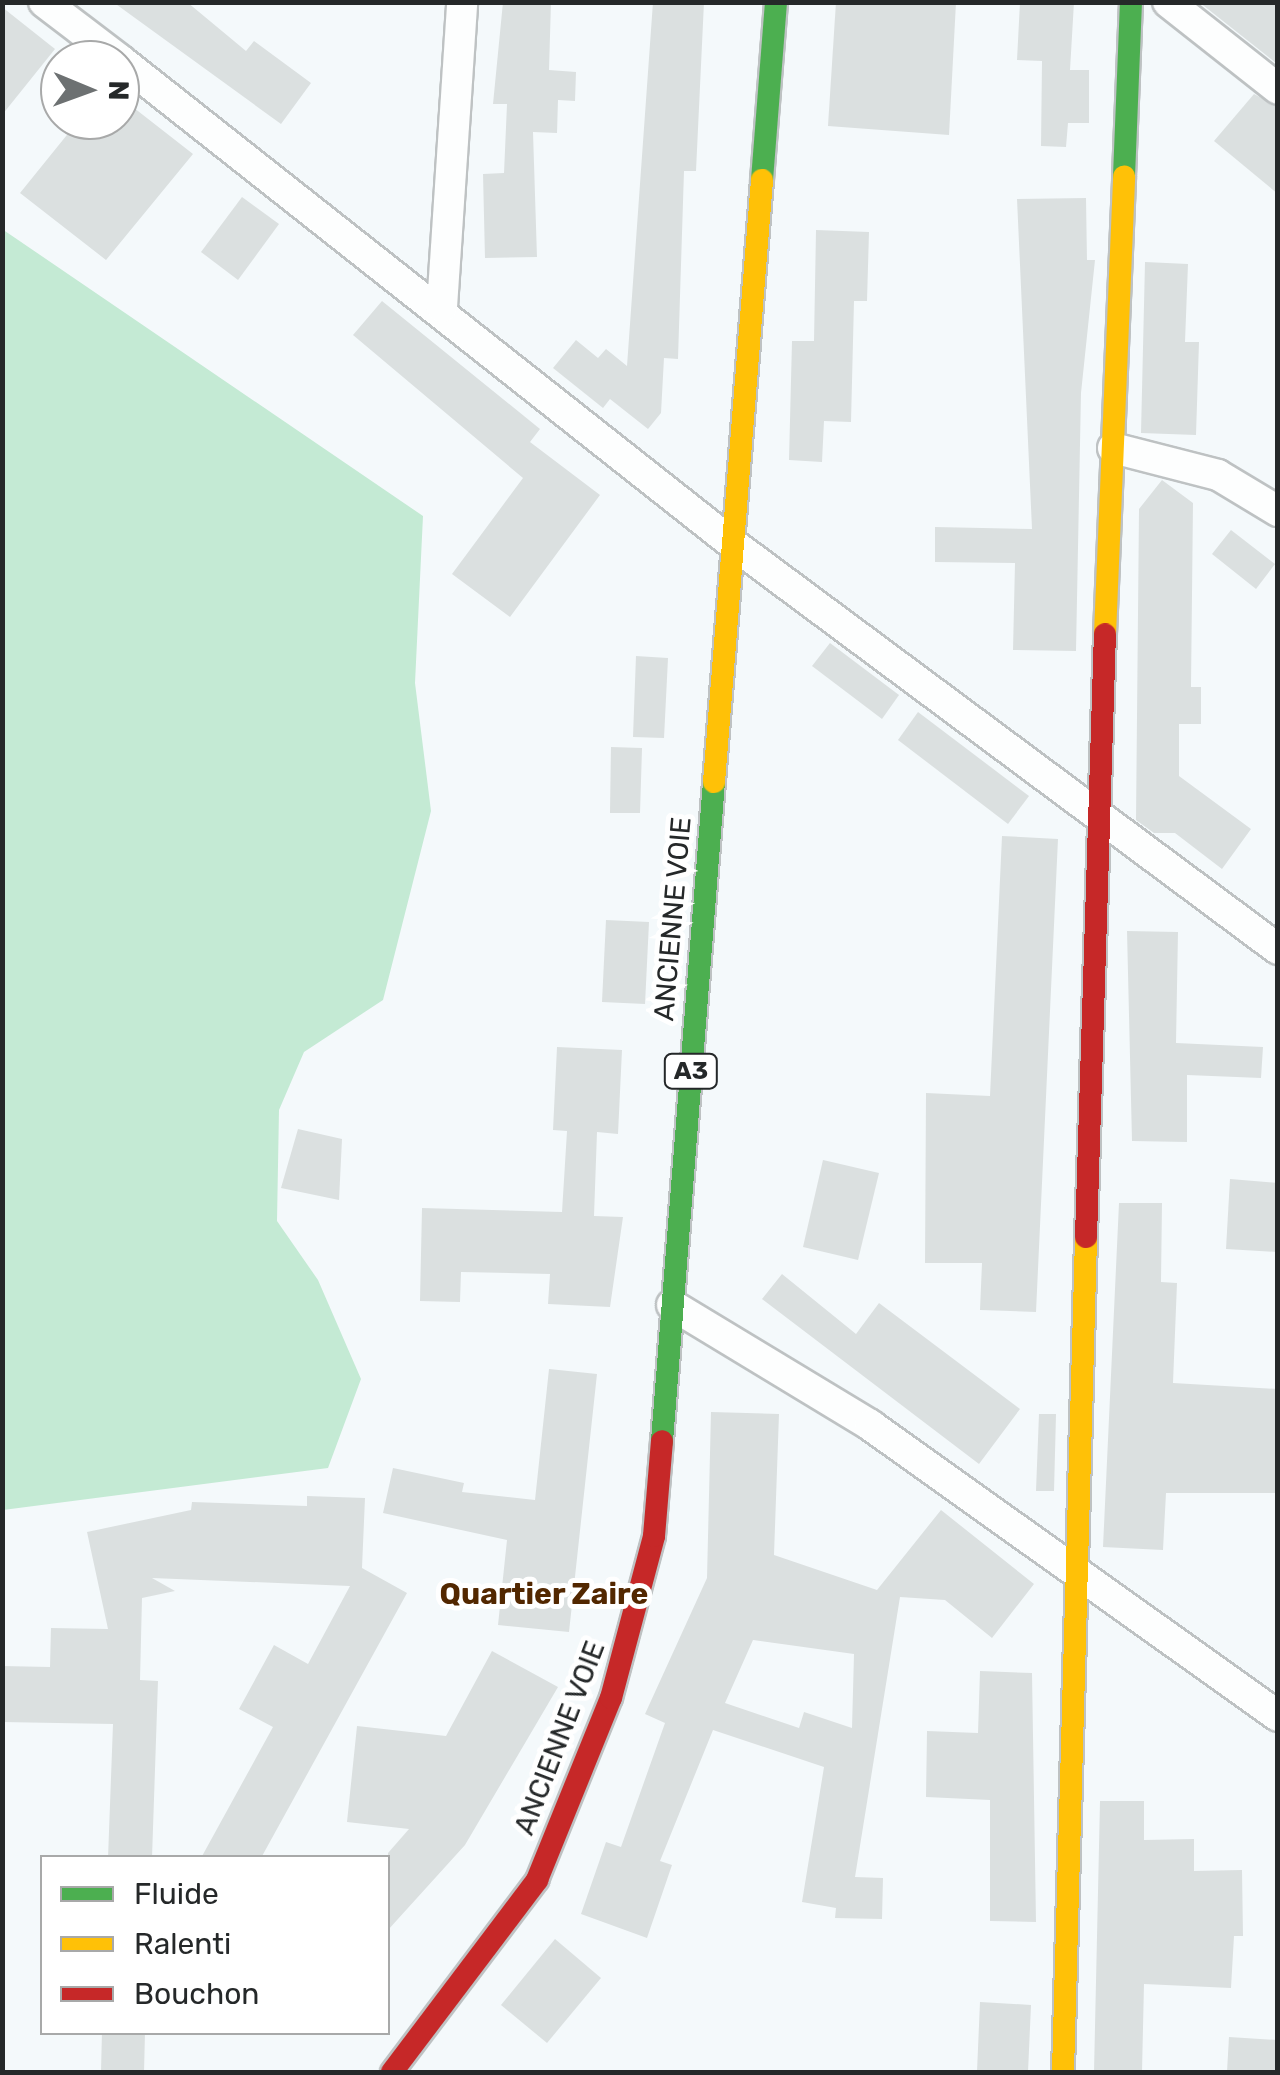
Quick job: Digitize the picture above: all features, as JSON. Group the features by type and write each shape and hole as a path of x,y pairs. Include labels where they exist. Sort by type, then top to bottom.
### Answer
{"main road":[{"name":"ANCIENNE VOIE","path":"392,2072 510,1924 584,1774 654,1536 776,2"},
{"path":"1063,2072 1096,814 1131,2"}],"street":[{"path":"44,2 94,40"},
{"path":"442,308 462,2"},
{"path":"1168,2 1278,89"},
{"path":"140,75 442,308 733,544 1278,949"},
{"path":"1113,448 1218,475 1278,511"},
{"path":"672,1304 870,1425 1078,1578 1278,1716"}],"green space":[{"path":"2,229 423,516 415,683 431,811 383,1000 304,1052 279,1110 277,1221 318,1280 361,1379 328,1468 3,1510"}],"building":[{"path":"113,2 187,2 246,51 254,41 311,83 281,124"},
{"path":"503,2 551,2 549,70 576,72 575,101 558,100 557,133 533,132 537,257 485,258 483,174 504,173 507,104 493,104"},
{"path":"653,2 704,2 696,171 684,171 678,359 664,358 661,413 648,429 610,399 603,408 553,368 576,340 598,358 606,349 627,366"},
{"path":"836,2 956,2 949,135 828,126"},
{"path":"1020,2 1074,2 1070,70 1089,70 1089,123 1068,123 1066,147 1041,146 1042,61 1017,60"},
{"path":"1199,2 1278,2 1278,65 1271,59"},
{"path":"2,7 44,40 40,40 40,68 2,115"},
{"path":"1254,94 1278,107 1278,194 1214,141"},
{"path":"140,113 193,154 106,260 20,193 63,140 140,140"},
{"path":"242,197 279,224 238,280 201,252"},
{"path":"1086,198 1087,260 1095,260 1081,393 1076,651 1013,650 1015,563 935,562 935,527 1032,529 1017,199"},
{"path":"816,230 869,232 867,301 854,301 851,422 824,421 822,462 789,460 792,341 814,341"},
{"path":"1145,262 1188,264 1185,342 1199,342 1196,435 1141,433"},
{"path":"382,301 540,429 530,442 600,495 510,617 452,574 523,478 353,335"},
{"path":"1162,480 1193,503 1191,687 1201,687 1201,724 1179,724 1179,776 1251,829 1222,869 1175,833 1154,833 1136,820 1139,509"},
{"path":"1231,530 1275,564 1256,589 1212,554"},
{"path":"830,643 899,695 882,719 812,666"},
{"path":"636,656 668,658 664,738 633,737"},
{"path":"918,712 1029,796 1008,824 898,740"},
{"path":"611,747 642,748 640,813 610,813"},
{"path":"1002,836 1058,839 1036,1312 980,1310 982,1263 925,1263 926,1093 990,1096"},
{"path":"606,920 649,922 645,1004 602,1002"},
{"path":"1127,931 1178,932 1176,1043 1263,1047 1261,1078 1187,1075 1187,1142 1132,1141"},
{"path":"557,1047 622,1050 618,1134 597,1132 594,1216 623,1217 610,1307 548,1304 550,1274 461,1272 460,1302 420,1301 422,1208 562,1212 567,1131 553,1130"},
{"path":"298,1129 342,1139 339,1200 281,1188"},
{"path":"823,1160 879,1173 858,1260 803,1247"},
{"path":"1230,1179 1278,1183 1278,1252 1226,1249"},
{"path":"1119,1203 1162,1203 1161,1282 1177,1283 1173,1383 1278,1389 1278,1493 1166,1493 1163,1550 1103,1547"},
{"path":"782,1274 856,1334 879,1303 1020,1409 979,1464 762,1299"},
{"path":"549,1369 597,1374 569,1632 498,1625 507,1540 383,1513 393,1468 464,1483 462,1492 535,1500"},
{"path":"711,1412 779,1414 774,1555 877,1590 941,1510 1034,1584 992,1638 945,1600 900,1597 855,1877 883,1878 882,1919 835,1918 836,1908 802,1902 824,1767 713,1730 660,1861 672,1865 647,1938 581,1914 606,1842 621,1847 665,1723 645,1714 707,1578","holes":["753,1640 854,1654 852,1728 804,1712 799,1728 725,1703"]},
{"path":"1039,1414 1056,1414 1054,1491 1036,1491"},
{"path":"307,1496 365,1498 362,1568 407,1593 263,1855 203,1855 273,1727 239,1709 274,1645 308,1664 350,1586 152,1578 175,1591 142,1598 140,1680 158,1681 152,1855 108,1855 113,1724 2,1722 2,1666 50,1667 51,1628 108,1629 87,1532 191,1510 192,1502 307,1506"},
{"path":"492,1651 558,1687 465,1845 390,1928 388,1853 409,1829 347,1822 357,1726 446,1736"},
{"path":"980,1671 1032,1673 1036,1922 990,1921 990,1800 926,1797 927,1731 978,1733"},
{"path":"1100,1801 1144,1801 1144,1840 1194,1839 1194,1871 1242,1870 1243,1936 1234,1936 1231,1988 1144,1984 1142,2072 1094,2072"},
{"path":"555,1939 601,1978 547,2043 501,2005"},
{"path":"980,2002 1031,2005 1028,2072 977,2072"},
{"path":"102,2035 145,2035 144,2072 101,2072"},
{"path":"1229,2037 1278,2040 1278,2072 1227,2072"}],"traffic: fast":[{"path":"762,180 776,2"},
{"path":"1124,176 1131,2"},
{"path":"662,1441 714,782"}],"traffic: slow":[{"path":"1105,634 1124,176"},
{"path":"714,782 762,180"},
{"path":"1063,2072 1086,1237"}],"traffic: jam":[{"path":"1086,1237 1105,634"},
{"path":"392,2072 537,1880 611,1698 654,1536 662,1441"}],"district":[{"name":"Quartier Zaire","path":"544,1594"}]}
